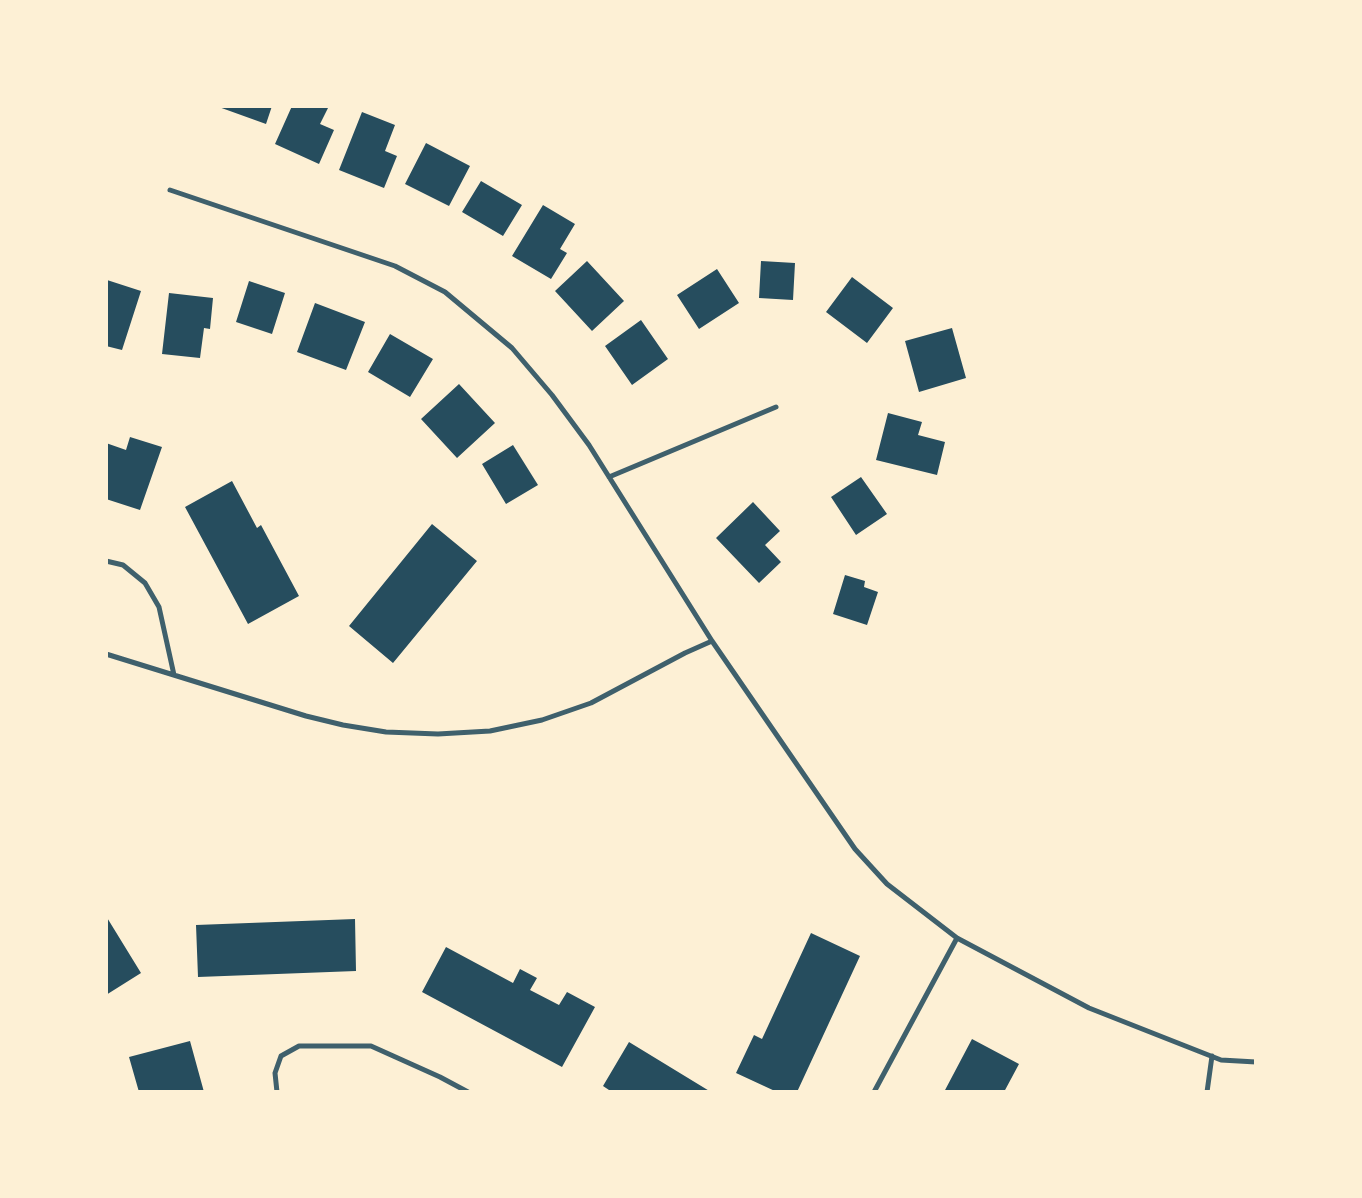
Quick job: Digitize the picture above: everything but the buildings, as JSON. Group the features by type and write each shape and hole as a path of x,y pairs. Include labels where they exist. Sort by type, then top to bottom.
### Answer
{"street":[{"path":"170,190 395,266 445,292 512,348 552,395 589,445 712,641 855,849 887,884 956,938 1088,1008 1221,1060 1256,1062"},
{"path":"609,477 776,407"},
{"path":"106,560 123,565 145,583 159,607 174,675"},
{"path":"106,654 306,716 343,725 386,732 438,734 490,731 542,720 591,703 685,653 712,641"},
{"path":"874,1092 956,938"},
{"path":"278,1092 275,1073 281,1056 299,1046 371,1046 440,1077 468,1092"},
{"path":"1207,1092 1212,1056"}]}
